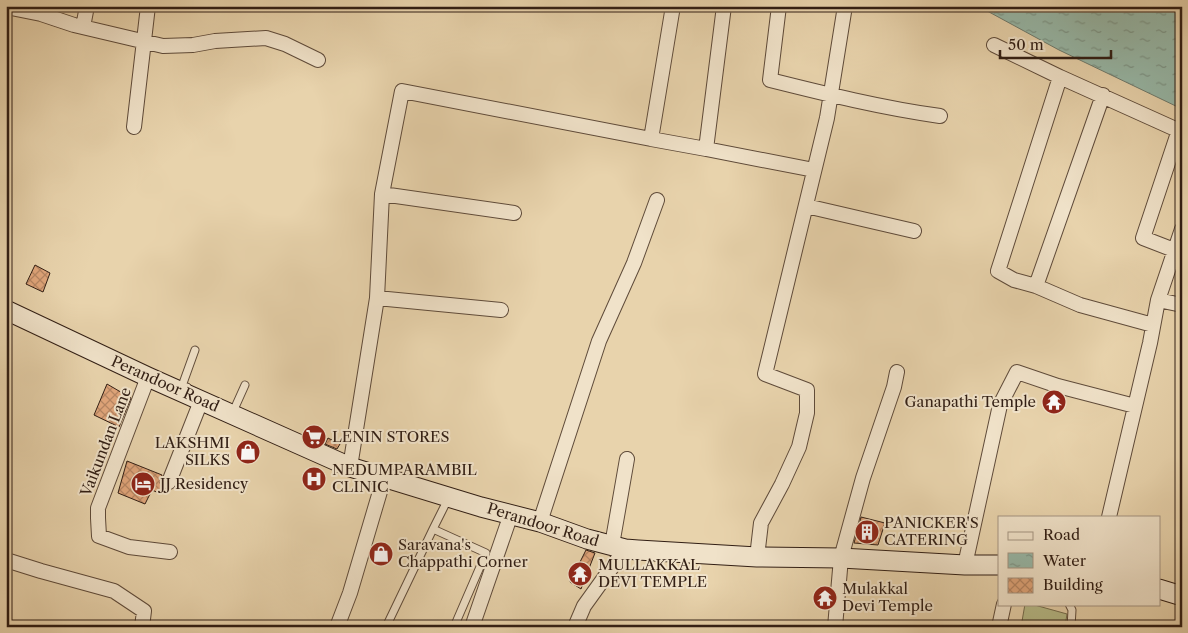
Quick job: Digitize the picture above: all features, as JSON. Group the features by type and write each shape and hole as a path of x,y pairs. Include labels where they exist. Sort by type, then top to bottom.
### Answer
{"main road":[{"name":"Perandoor Road","path":"6,310 148,377 350,467 540,522 587,539 618,547 756,557 841,558 998,565"},
{"path":"1160,589 1182,596"}],"street":[{"path":"83,27 87,6"},
{"path":"134,127 148,6"},
{"path":"651,139 673,6"},
{"path":"706,149 724,6"},
{"path":"779,6 770,80 905,111 940,116"},
{"path":"756,557 761,523 799,447 807,413 807,390 764,374 827,118 846,6"},
{"path":"6,7 41,14 83,27 163,46 266,38 285,44 318,60"},
{"path":"994,45 1180,131 1143,238 1174,250"},
{"path":"1060,76 998,271 1014,280 1036,286 1080,305 1154,325"},
{"path":"350,467 377,298 382,194 402,91 814,170"},
{"path":"1036,286 1103,95"},
{"path":"382,194 514,213"},
{"path":"540,522 599,341 634,263 657,200"},
{"path":"806,206 914,231"},
{"path":"1109,516 1150,344 1158,300 1182,229"},
{"path":"377,298 501,310"},
{"path":"1158,300 1182,304"},
{"path":"835,627 841,558 863,478 894,387 897,372"},
{"path":"965,565 1000,405 1016,372 1058,386 1135,406"},
{"name":"Vaikundan Lane","path":"148,377 98,508 99,536 129,547 170,552"},
{"path":"169,482 201,401"},
{"path":"575,627 584,606 618,547 627,459"},
{"path":"337,627 350,593 384,478"},
{"path":"472,627 511,514"},
{"path":"6,560 114,590 144,612 142,627"},
{"path":"999,627 1004,606"}],"lane":[{"path":"195,350 182,386 204,394 201,401"},
{"path":"232,415 245,384"},
{"path":"386,627 449,497"},
{"path":"432,529 486,553 454,627"},
{"path":"1070,606 1072,610 1071,627"}],"green space":[{"path":"1025,606 1038,606 1067,614 1065,627 1021,627"}],"water":[{"path":"978,6 1182,6 1182,109 1059,50"}],"building":[{"path":"35,265 50,273 43,292 26,284"},
{"path":"107,384 131,398 119,427 94,415"},
{"path":"328,438 340,444 337,449 325,444"},
{"name":"JJ Residency","path":"127,461 162,475 160,483 163,488 161,494 152,490 145,504 118,493"},
{"name":"PANICKER'S CATERING","path":"861,517 885,523 878,545 854,543"},
{"name":"MULLAKKAL DEVI TEMPLE","path":"586,550 595,553 581,589 570,582"}],"place":[{"name":"Ganapathi Temple","path":"1054,402"},
{"name":"LENIN STORES","path":"314,437"},
{"name":"LAKSHMI SILKS","path":"248,452"},
{"name":"NEDUMPARAMBIL CLINIC","path":"314,479"},
{"name":"JJ Residency","path":"143,484"},
{"name":"PANICKER'S CATERING","path":"867,532"},
{"name":"Saravana's Chappathi Corner","path":"381,554"},
{"name":"MULLAKKAL DEVI TEMPLE","path":"580,574"},
{"name":"Mulakkal Devi Temple","path":"825,598"}]}
